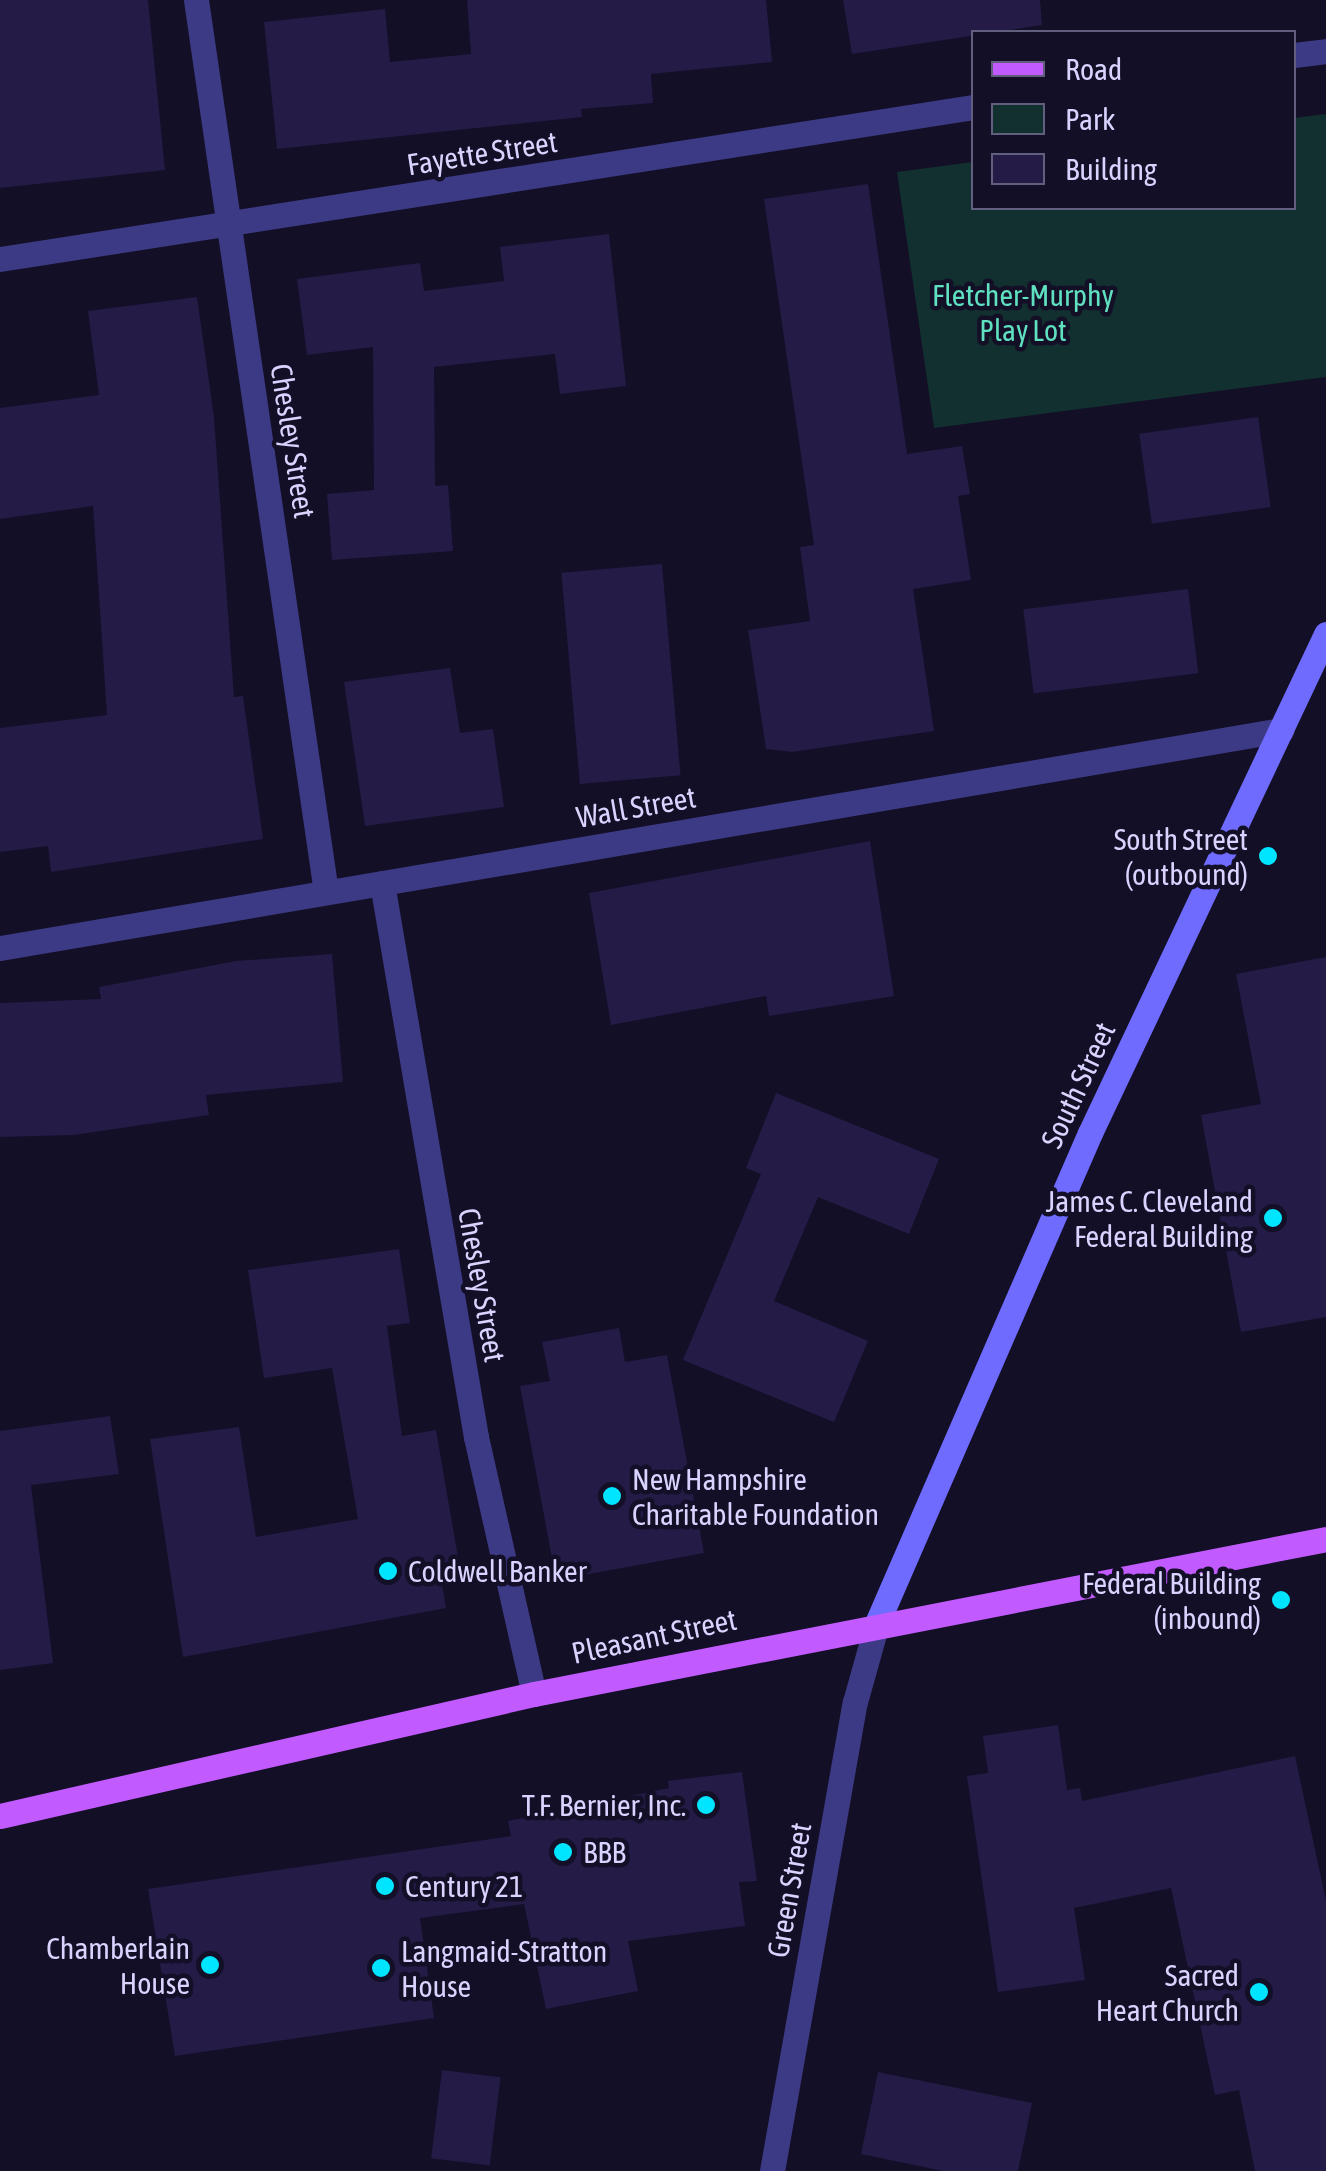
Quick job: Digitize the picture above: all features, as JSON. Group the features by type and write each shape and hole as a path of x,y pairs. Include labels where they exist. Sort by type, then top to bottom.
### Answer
{"main road":[{"name":"South Street","path":"877,1623 1090,1133 1326,634"},
{"name":"Pleasant Street","path":"0,1816 534,1694 877,1623 1326,1539"}],"street":[{"name":"Chesley Street","path":"196,0 326,892"},
{"path":"1296,55 1326,50"},
{"name":"Fayette Street","path":"0,259 971,107"},
{"name":"Wall Street","path":"0,948 1282,730"},
{"name":"Chesley Street","path":"382,883 476,1438 534,1694"},
{"name":"Green Street","path":"772,2171 855,1702 877,1623"}],"green space":[{"name":"Fletcher-Murphy Play Lot","path":"1326,114 1326,377 934,428 897,172 971,162 971,210 1296,210 1296,118"}],"building":[{"path":"0,0 148,0 165,170 0,188"},
{"path":"467,0 766,0 772,62 651,74 653,103 581,109 582,117 277,149 264,22 385,9 390,62 471,54"},
{"path":"843,0 1040,0 1042,25 971,30 971,36 852,54"},
{"path":"868,184 907,454 962,446 970,494 958,496 971,580 913,589 934,731 792,752 766,749 748,630 810,621 800,547 814,545 764,199"},
{"path":"609,234 626,386 560,394 555,354 434,367 435,486 448,485 453,551 332,560 327,494 374,490 373,347 307,355 297,279 420,263 424,291 504,281 500,247"},
{"path":"197,297 214,417 234,697 243,696 263,839 51,872 48,846 0,852 0,728 107,715 93,506 0,519 0,408 99,395 88,311"},
{"path":"1258,417 1271,507 1152,524 1139,434"},
{"path":"662,564 680,775 580,784 561,573"},
{"path":"1188,589 1198,673 1034,694 1023,609"},
{"path":"450,668 460,733 493,729 504,807 365,826 344,682"},
{"path":"870,841 894,996 769,1016 766,996 611,1025 589,893"},
{"path":"332,954 343,1082 206,1095 209,1115 74,1135 0,1137 0,1003 101,999 99,987 236,961"},
{"name":"James C. Cleveland Federal Building","path":"1326,957 1326,1317 1241,1332 1201,1115 1261,1104 1236,974"},
{"path":"776,1093 939,1159 909,1234 818,1197 774,1301 868,1341 834,1422 683,1360 761,1174 746,1168"},
{"path":"399,1249 410,1323 387,1326 402,1436 436,1430 460,1569 440,1572 446,1608 183,1657 150,1439 239,1427 256,1537 358,1519 332,1368 264,1378 248,1270"},
{"path":"619,1328 625,1362 667,1355 704,1553 556,1580 520,1386 550,1381 542,1342"},
{"path":"110,1416 119,1474 31,1485 53,1663 0,1670 0,1431"},
{"name":"Sacred Heart Church","path":"1058,1725 1067,1790 1080,1788 1082,1801 1295,1756 1326,1901 1326,2171 1255,2171 1239,2090 1215,2095 1171,1888 1074,1908 1085,1980 998,1992 967,1776 988,1773 983,1736"},
{"path":"742,1772 757,1881 739,1882 745,1926 628,1941 638,1991 546,2009 524,1904 420,1918 434,2018 175,2056 148,1889 511,1836 508,1821 669,1788 668,1781"},
{"path":"442,2070 501,2077 490,2166 431,2158"},
{"path":"878,2072 1032,2103 1018,2171 943,2171 861,2154"}],"place":[{"name":"South Street (outbound)","path":"1268,856"},
{"name":"James C. Cleveland Federal Building","path":"1273,1218"},
{"name":"New Hampshire Charitable Foundation","path":"612,1496"},
{"name":"Coldwell Banker","path":"388,1571"},
{"name":"Federal Building (inbound)","path":"1281,1600"},
{"name":"T.F. Bernier, Inc.","path":"706,1805"},
{"name":"BBB","path":"563,1852"},
{"name":"Century 21","path":"385,1886"},
{"name":"Chamberlain House","path":"210,1965"},
{"name":"Langmaid-Stratton House","path":"381,1968"},
{"name":"Sacred Heart Church","path":"1259,1992"}]}
